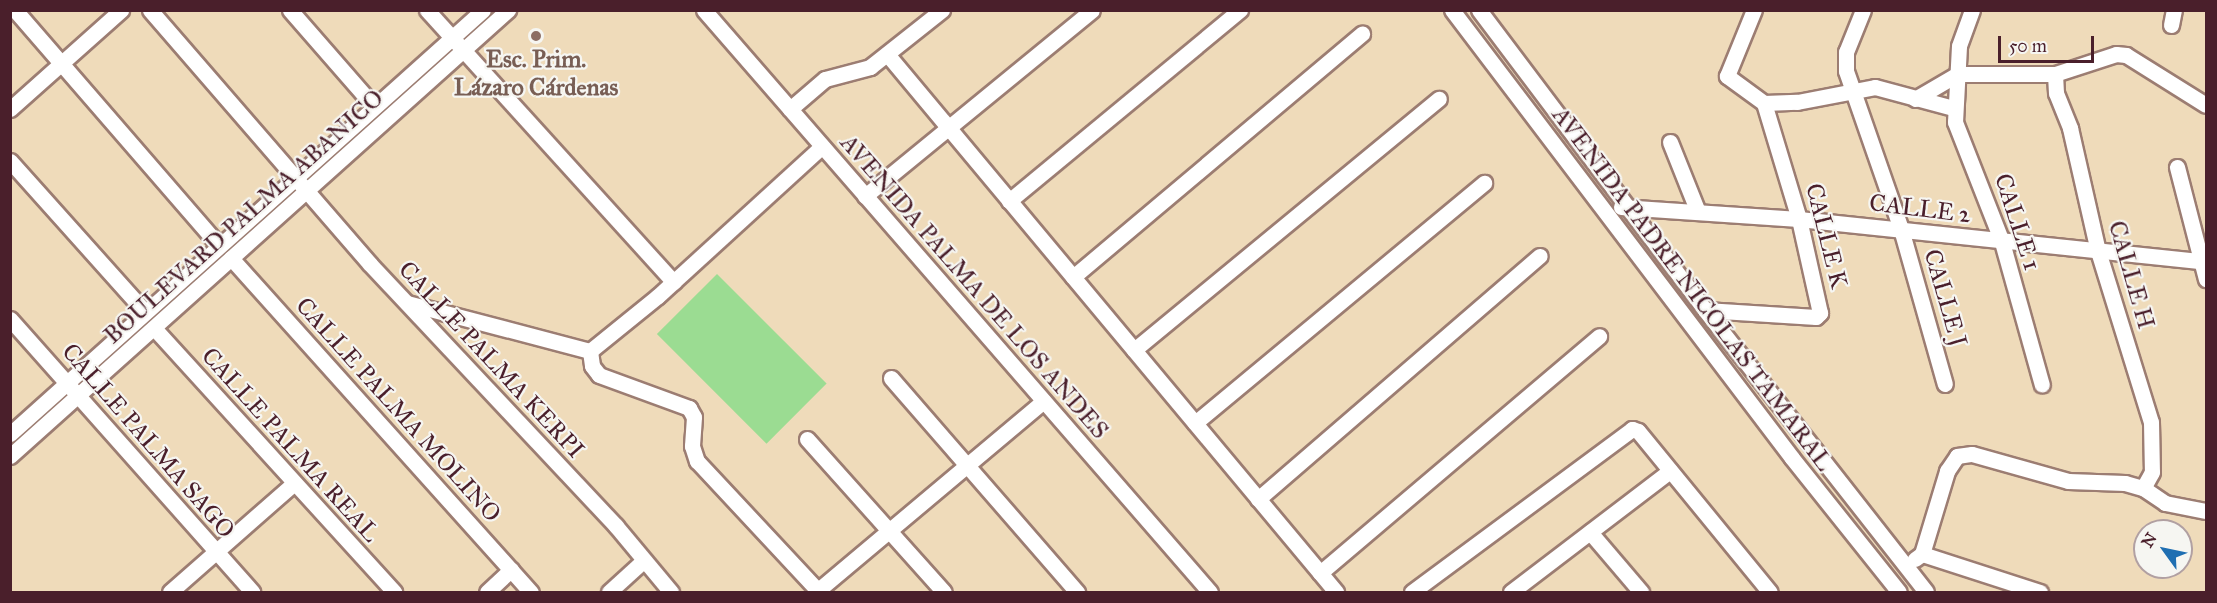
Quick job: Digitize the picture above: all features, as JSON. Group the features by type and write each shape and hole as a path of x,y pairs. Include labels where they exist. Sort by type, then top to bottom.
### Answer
{"street":[{"path":"15,10 218,244"},
{"path":"10,109 121,10"},
{"path":"150,10 295,175"},
{"path":"290,10 373,105"},
{"path":"427,10 674,282"},
{"name":"BOULEVARD PALMA ABANICO","path":"10,434 373,105 483,10"},
{"name":"BOULEVARD PALMA ABANICO","path":"10,456 78,398 308,188 508,10"},
{"name":"AVENIDA PALMA DE LOS ANDES","path":"704,10 1210,592"},
{"path":"790,109 825,79 870,67 942,10"},
{"path":"866,196 1092,10"},
{"path":"1010,201 1240,10"},
{"name":"AVENIDA PADRE NICOLAS TAMARAL","path":"1452,10 1599,207 1899,592"},
{"name":"AVENIDA PADRE NICOLAS TAMARAL","path":"1479,10 1705,310 1926,592"},
{"path":"1754,10 1726,69 1726,76 1764,103 1797,102 1853,89 1875,87 1953,108"},
{"name":"CALLE J","path":"1863,10 1846,52 1846,71 1901,229 1945,384"},
{"name":"CALLE 1","path":"1972,10 1960,39 1953,108 1958,131 1975,164 2002,242 2042,385"},
{"path":"1072,277 1362,34"},
{"path":"887,54 1336,592"},
{"path":"1915,99 1958,74 2055,74 2105,57 2126,55 2206,105"},
{"name":"CALLE H","path":"2055,74 2056,93 2070,128 2098,251 2151,422 2152,472 2143,488"},
{"path":"1134,350 1438,99"},
{"name":"CALLE K","path":"1705,310 1816,317 1820,313 1799,219 1764,103"},
{"path":"1670,142 1698,212"},
{"path":"590,351 674,282 822,146"},
{"path":"10,161 144,311"},
{"path":"2176,167 2204,262 2206,279"},
{"name":"CALLE PALMA KERPI","path":"295,175 407,303 592,500 671,592"},
{"path":"1195,423 1484,183"},
{"name":"CALLE 2","path":"1599,207 1799,219 2204,262"},
{"path":"1258,499 1540,256"},
{"name":"CALLE PALMA MOLINO","path":"231,258 531,592"},
{"path":"407,303 590,351"},
{"name":"CALLE PALMA SAGO","path":"10,319 252,592"},
{"name":"CALLE PALMA REAL","path":"154,328 393,592"},
{"path":"1320,573 1599,336"},
{"path":"590,351 592,366 599,375 689,408 694,417 692,446 697,460 818,592 1044,401"},
{"path":"891,378 1077,592"},
{"path":"1412,592 1632,429 1638,431 1770,592"},
{"path":"807,439 944,592"},
{"path":"1906,567 1922,554 1947,471 1958,456 1972,454 2068,481 2125,483 2143,488 2165,503 2206,511"},
{"path":"1511,592 1670,471"},
{"path":"170,592 293,484"},
{"path":"1590,532 1641,592"},
{"path":"1922,554 2040,592"},
{"path":"609,592 643,561"},
{"path":"487,592 511,570"}],"green space":[{"path":"717,274 827,384 766,444 657,334"}],"place":[{"name":"Esc. Prim. Lázaro Cárdenas","path":"536,36"}]}
